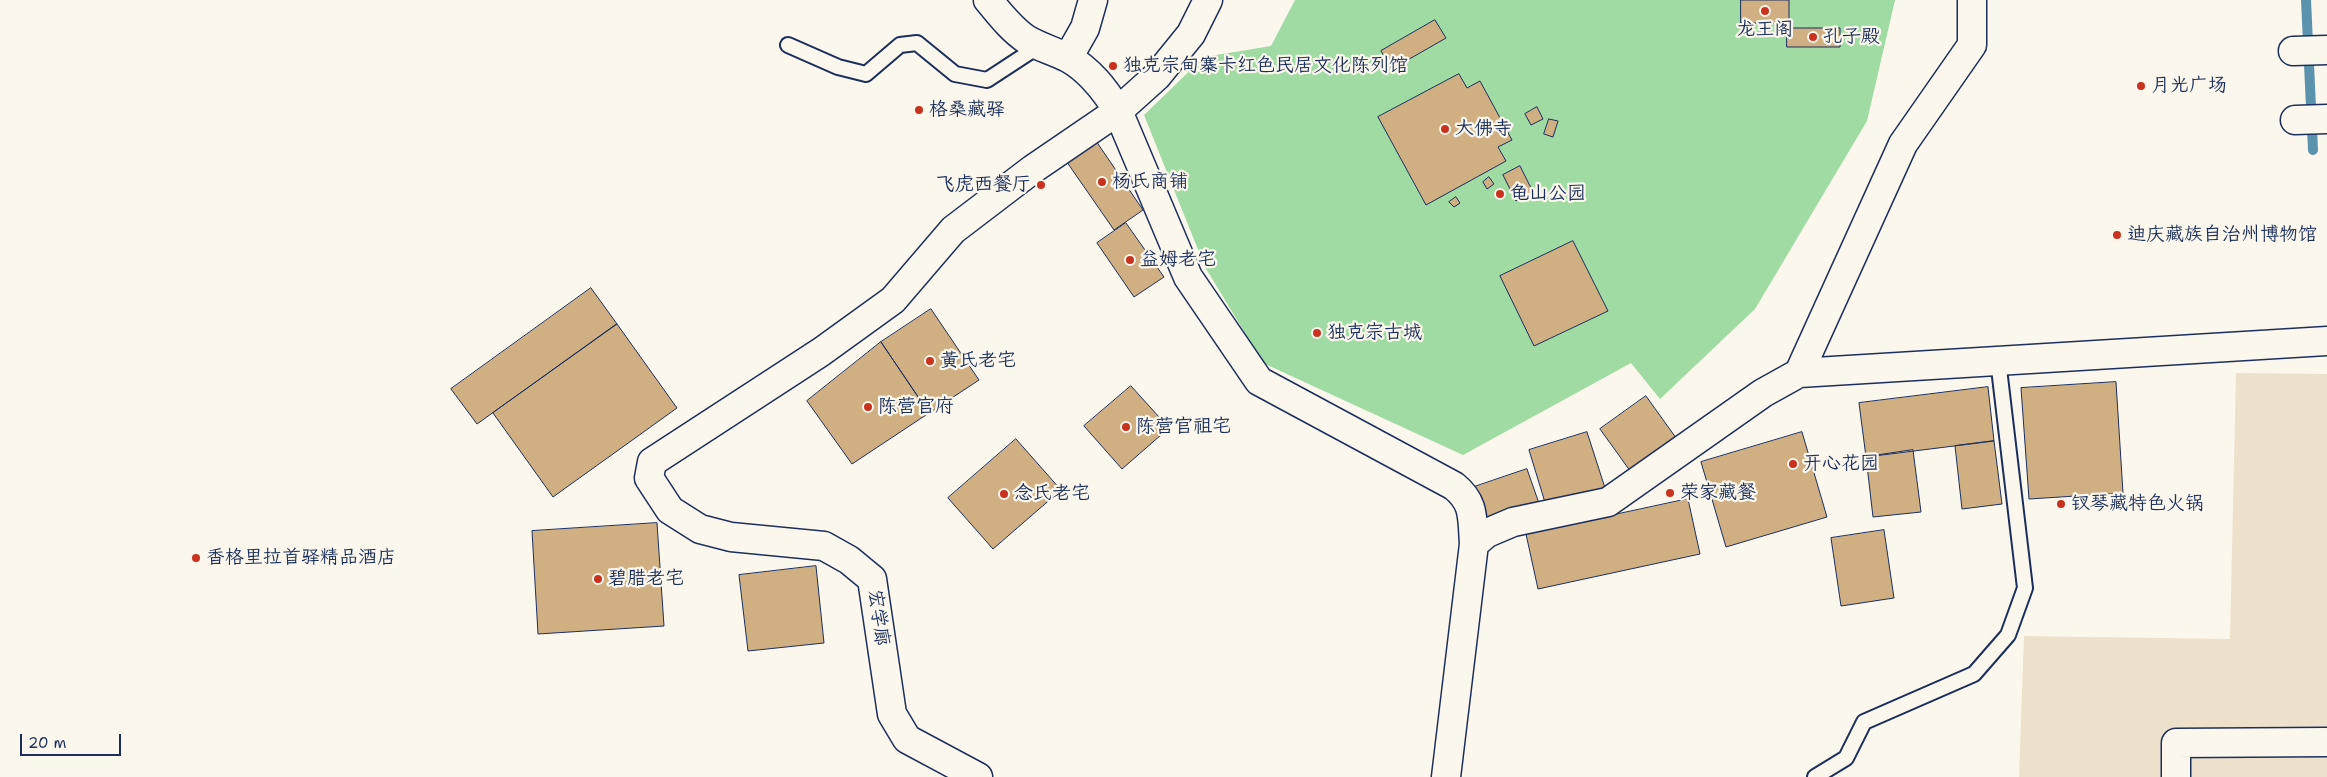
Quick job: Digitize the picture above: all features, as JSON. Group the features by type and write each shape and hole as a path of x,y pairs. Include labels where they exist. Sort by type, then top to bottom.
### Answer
{"street":[{"path":"988,0 1024,38 1068,58 1096,80 1118,111 1188,277 1258,381 1454,486 1464,494 1472,506 1474,544 1446,777"},
{"path":"1068,58 1085,28 1093,0"},
{"path":"1118,111 1157,76 1191,34 1208,0"},
{"path":"1799,373 1903,144 1972,45 1972,0"},
{"path":"2293,51 2327,50"},
{"name":"宏学廊","path":"978,777 907,739 892,714 872,579 849,560 824,546 731,538 700,529 670,510 649,478 652,462 821,352 893,300 953,230 1033,169 1118,111"},
{"path":"2295,120 2327,119"},
{"path":"1474,544 1487,533 1513,522 1608,502 1763,393 1799,373 2327,341"},
{"path":"2176,777 2176,743 2327,742"}],"lane":[{"path":"788,45 838,67 866,74 900,45 917,43 955,74 987,80 1039,46"},
{"path":"1816,777 1846,758 1864,722 1974,674 2008,635 2025,588 1998,360"}],"shaded area":[{"path":"2236,373 2327,374 2327,777 2019,777 2024,636 2230,639"}],"green space":[{"name":"龟山公园","path":"1295,0 1895,0 1867,121 1755,309 1660,399 1631,363 1463,455 1263,363 1205,267 1144,115 1204,57 1271,46"}],"building":[{"name":"龙王阁","path":"1741,0 1789,0 1789,23 1741,23"},
{"path":"1435,20 1446,38 1392,69 1381,51"},
{"name":"孔子殿","path":"1787,28 1840,28 1840,47 1787,47"},
{"name":"大佛寺","path":"1459,74 1467,88 1480,81 1512,140 1498,147 1506,161 1426,205 1378,117"},
{"path":"1537,107 1543,119 1531,125 1525,114"},
{"path":"1549,119 1558,121 1553,137 1544,134"},
{"name":"杨氏商铺","path":"1092,135 1143,210 1114,230 1062,155"},
{"path":"1520,166 1533,192 1516,201 1503,175"},
{"path":"1489,177 1494,184 1487,189 1483,182"},
{"path":"1456,197 1460,203 1454,207 1449,202"},
{"name":"益姆老宅","path":"1126,223 1164,277 1134,297 1097,243"},
{"path":"1573,241 1608,311 1534,346 1500,276"},
{"path":"591,288 617,324 477,424 451,389"},
{"name":"黄氏老宅","path":"931,309 979,380 929,413 881,342"},
{"path":"617,324 677,408 553,497 493,413"},
{"name":"陈营官府","path":"881,342 929,413 852,464 807,401"},
{"path":"2116,382 2123,493 2029,499 2021,388"},
{"name":"陈营官祖宅","path":"1131,386 1169,428 1122,469 1084,426"},
{"path":"1988,387 1994,441 1866,457 1859,403"},
{"path":"1646,396 1679,442 1633,475 1600,429"},
{"path":"1587,432 1606,491 1547,509 1529,450"},
{"path":"1802,432 1827,517 1726,547 1701,462"},
{"name":"念氏老宅","path":"1016,439 1061,490 993,549 948,498"},
{"path":"1994,441 2002,504 1962,509 1955,446"},
{"path":"1913,450 1921,512 1873,517 1866,457"},
{"path":"1527,469 1541,509 1488,527 1474,487"},
{"path":"1688,499 1700,554 1538,589 1526,534"},
{"name":"碧腊老宅","path":"657,523 664,626 538,634 532,531"},
{"path":"1884,530 1894,598 1841,606 1831,538"},
{"path":"816,566 824,643 748,651 739,575"}],"waterway":[{"path":"2306,0 2313,150"}],"place":[{"name":"龙王阁","path":"1765,11"},
{"name":"孔子殿","path":"1813,37"},
{"name":"独克宗甸寨卡红色民居文化陈列馆","path":"1113,66"},
{"name":"月光广场","path":"2141,86"},
{"name":"格桑藏驿","path":"919,110"},
{"name":"大佛寺","path":"1445,129"},
{"name":"杨氏商铺","path":"1102,182"},
{"name":"飞虎西餐厅","path":"1041,185"},
{"name":"龟山公园","path":"1500,194"},
{"name":"迪庆藏族自治州博物馆","path":"2117,235"},
{"name":"益姆老宅","path":"1130,260"},
{"name":"独克宗古城","path":"1317,333"},
{"name":"黄氏老宅","path":"930,361"},
{"name":"陈营官府","path":"868,407"},
{"name":"陈营官祖宅","path":"1126,427"},
{"name":"开心花园","path":"1793,464"},
{"name":"荣家藏餐","path":"1670,493"},
{"name":"念氏老宅","path":"1004,494"},
{"name":"钗琴藏特色火锅","path":"2061,504"},
{"name":"香格里拉首驿精品酒店","path":"196,558"},
{"name":"碧腊老宅","path":"598,579"}]}
